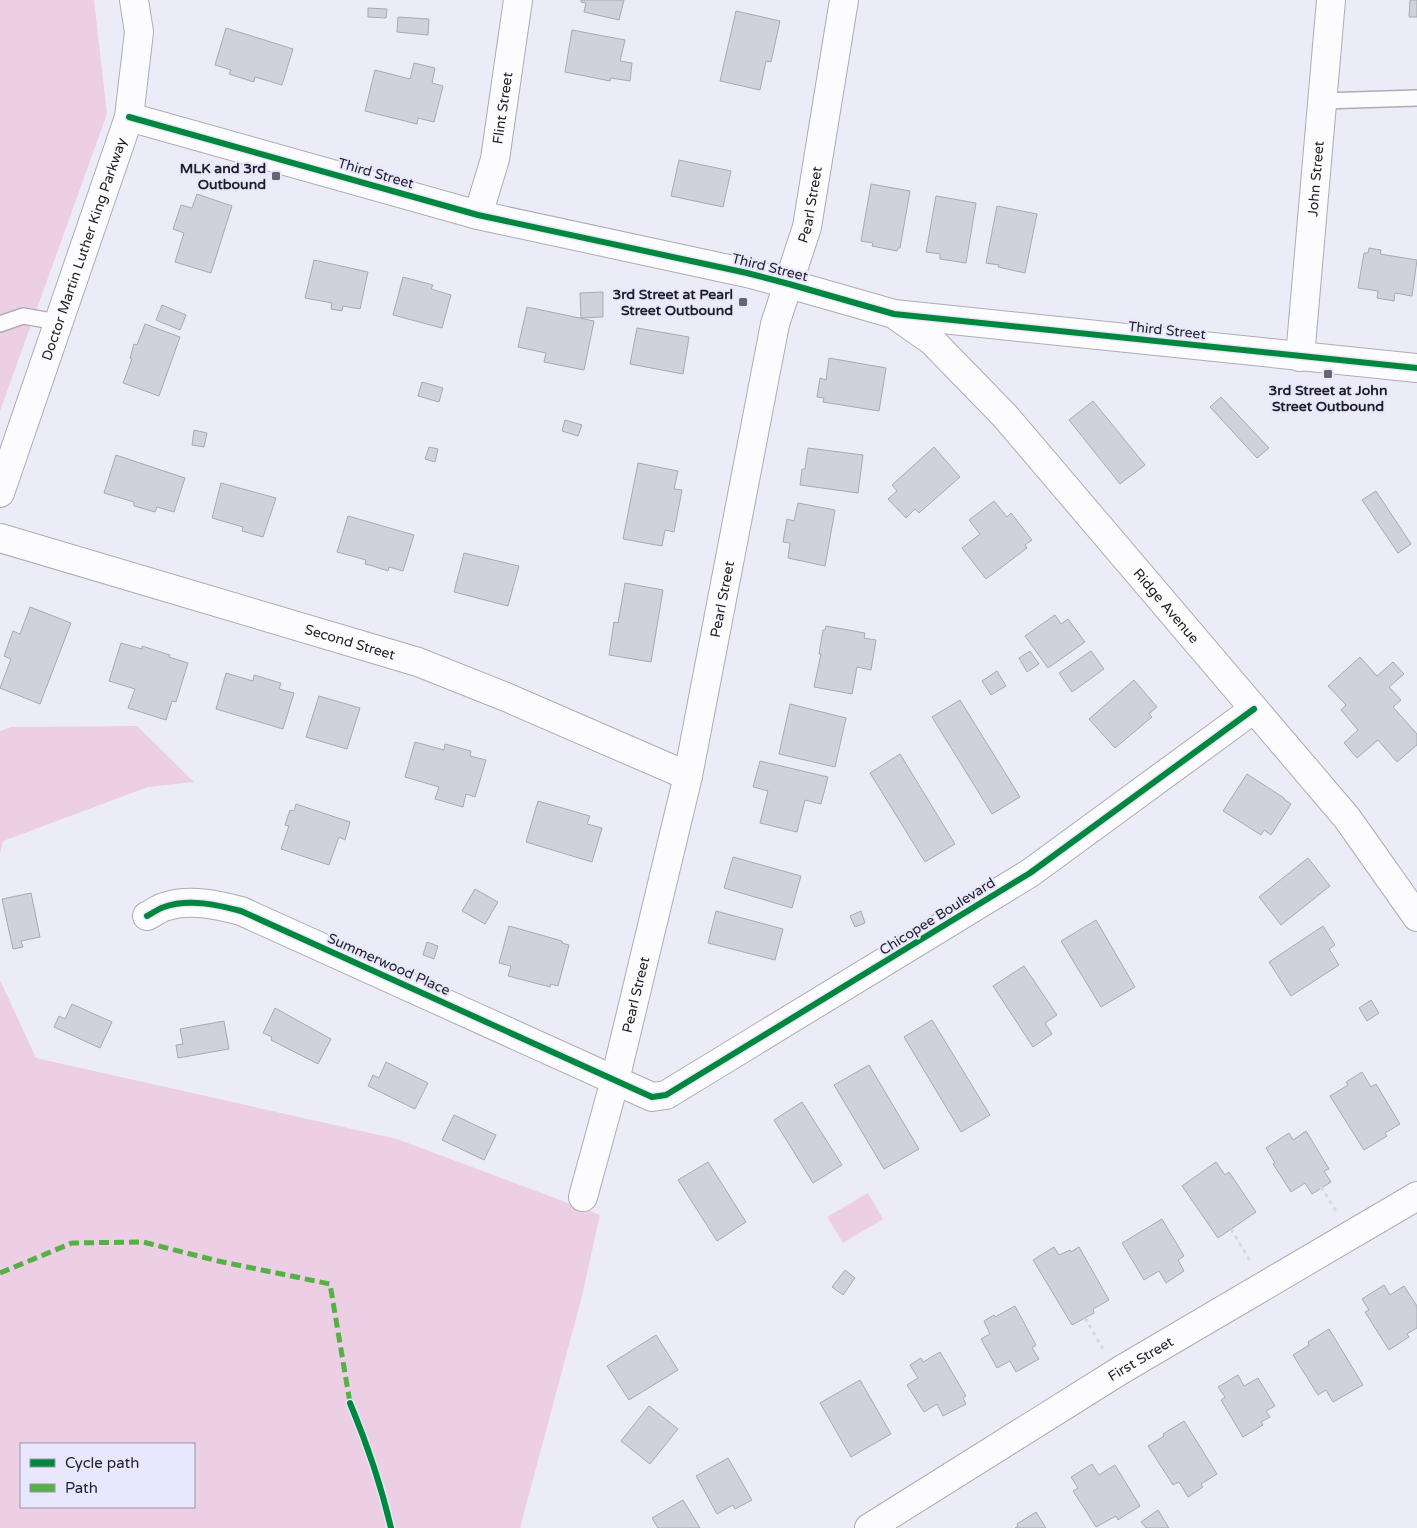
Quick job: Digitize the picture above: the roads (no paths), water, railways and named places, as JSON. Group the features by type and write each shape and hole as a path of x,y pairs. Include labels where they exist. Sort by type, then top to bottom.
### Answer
{"street":[{"name":"Doctor Martin Luther King Parkway","path":"1,488 129,117 139,32 134,0"},
{"name":"Flint Street","path":"478,215 495,159 518,0"},
{"name":"Pearl Street","path":"583,1197 615,1080 688,776 775,324 790,284 806,227 844,0"},
{"name":"John Street","path":"1300,357 1331,0"},
{"name":"Third Street","path":"129,117 478,215 790,284 894,314 1417,368"},
{"name":"Ridge Avenue","path":"894,314 932,341 1005,416 1347,818 1417,917"},
{"name":"Second Street","path":"0,538 418,662 506,697 688,776"},
{"name":"Chicopee Boulevard","path":"615,1080 652,1096 666,1096 681,1088 1030,873 1254,710"},
{"name":"Summerwood Place","path":"147,916 166,906 187,904 214,904 241,911 615,1080"},
{"name":"First Street","path":"869,1528 1121,1370 1417,1196"}],"lane":[{"path":"1322,101 1417,98"},
{"path":"0,324 23,316 58,322"}],"place":[{"name":"MLK and 3rd Outbound","path":"276,176"},
{"name":"3rd Street at Pearl Street Outbound","path":"743,302"},
{"name":"3rd Street at John Street Outbound","path":"1328,374"}]}
